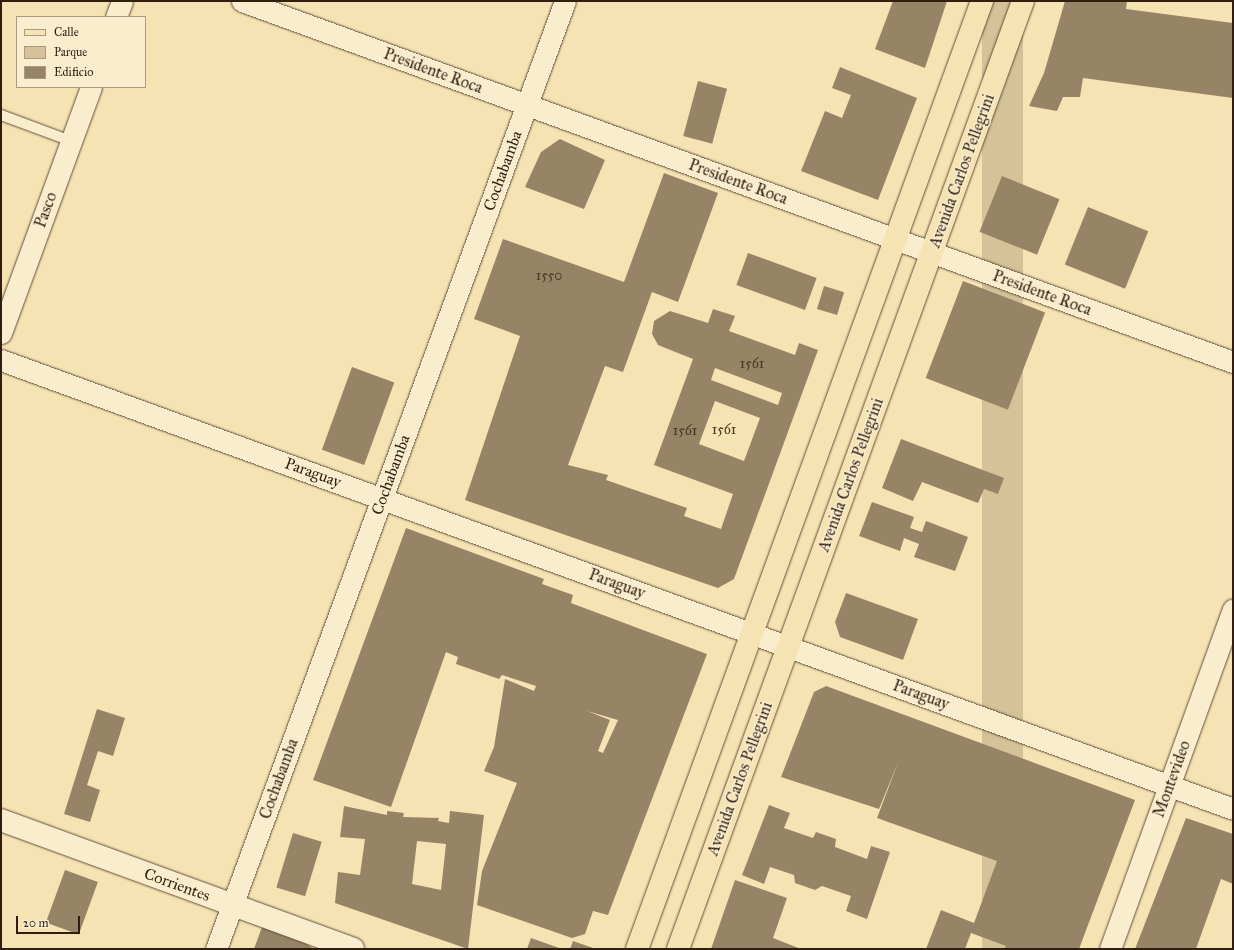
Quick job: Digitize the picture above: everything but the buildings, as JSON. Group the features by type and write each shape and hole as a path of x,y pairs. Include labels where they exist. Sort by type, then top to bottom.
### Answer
{"main road":[{"path":"637,949 982,1"},
{"name":"Avenida Carlos Pellegrini","path":"678,949 1023,1"},
{"name":"Corrientes","path":"1,820 353,949"}],"street":[{"path":"116,16 122,1"},
{"name":"Presidente Roca","path":"242,1 1233,362"},
{"name":"Cochabamba","path":"216,949 565,1"},
{"name":"Pasco","path":"1,333 91,88"},
{"name":"Paraguay","path":"1,360 1233,808"},
{"name":"Montevideo","path":"1110,949 1233,610"}],"lane":[{"path":"1,115 71,142"}],"green space":[{"path":"982,1 1023,1 1023,949 982,949"}]}
